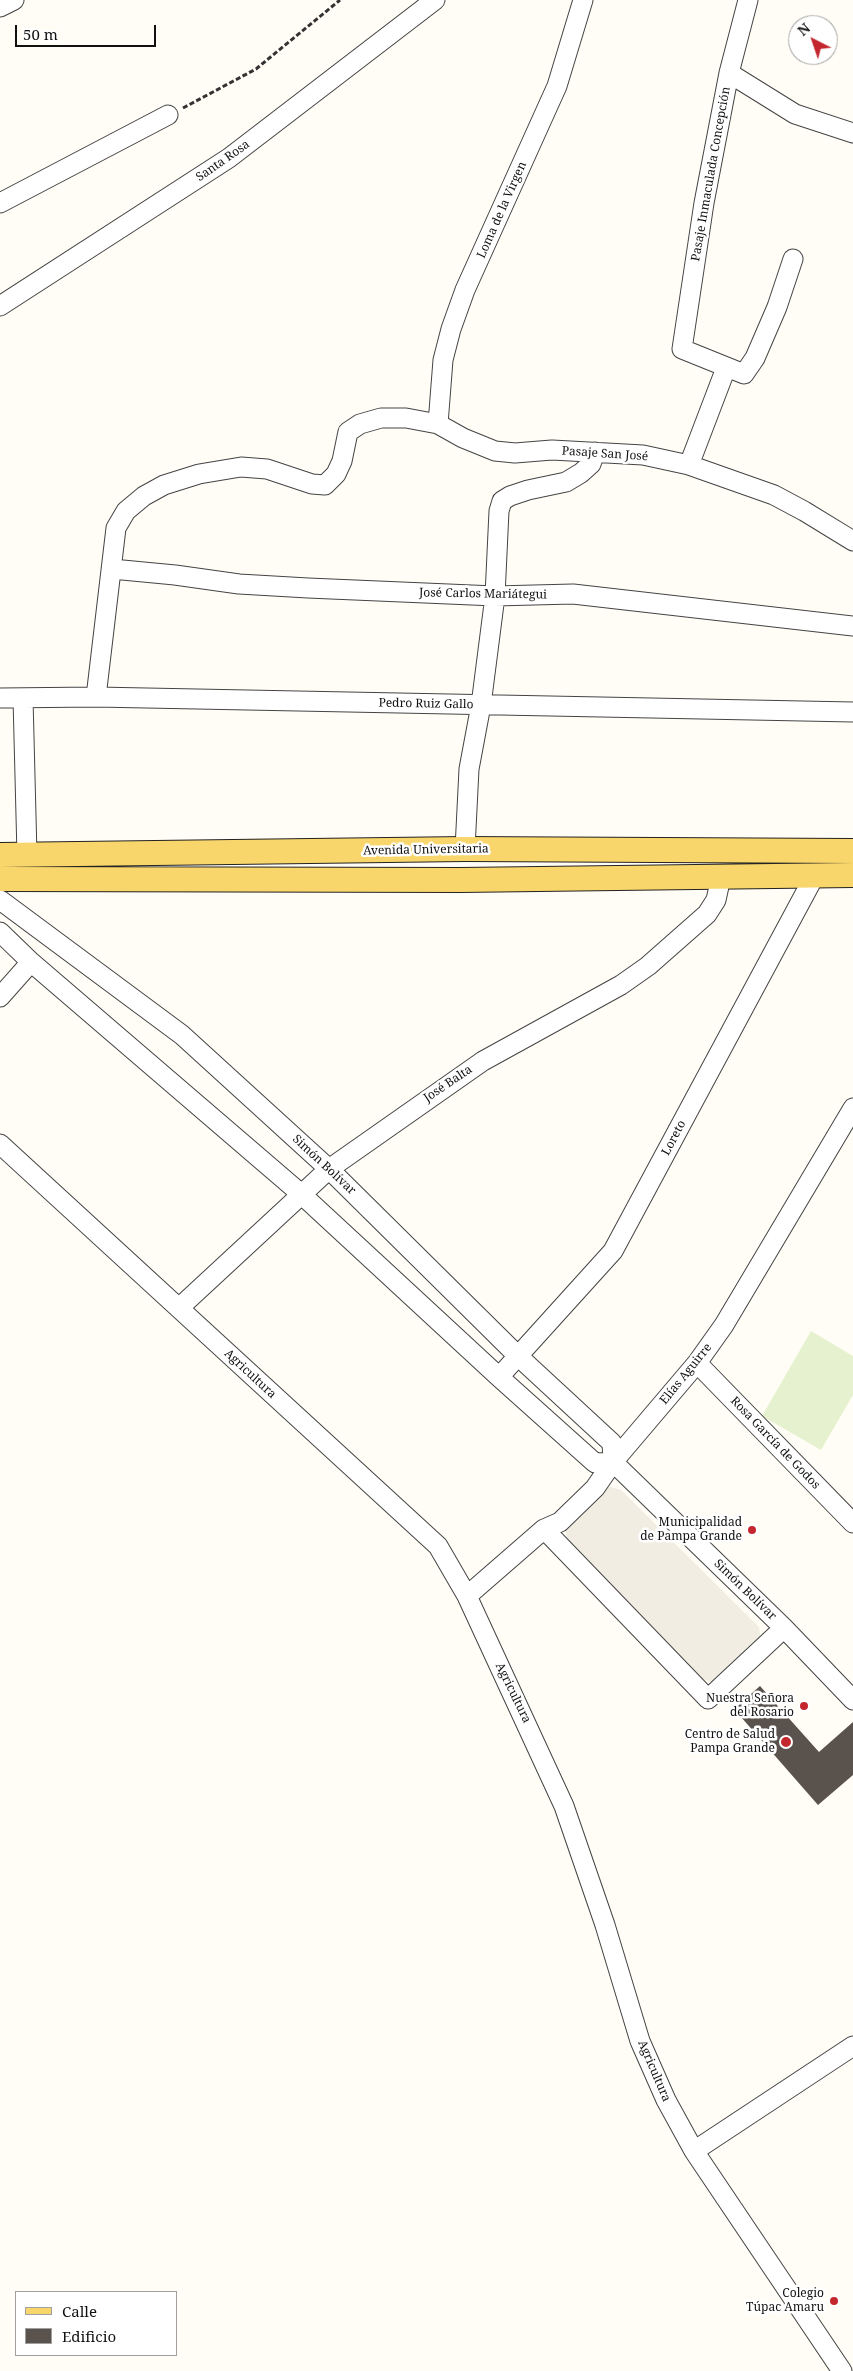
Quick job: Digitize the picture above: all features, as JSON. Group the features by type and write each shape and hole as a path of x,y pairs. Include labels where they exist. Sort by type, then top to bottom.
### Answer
{"main road":[{"name":"Avenida Universitaria","path":"0,854 27,856 465,849 853,851"},
{"path":"0,879 460,880 853,875"}],"street":[{"path":"0,7 14,0"},
{"name":"Santa Rosa","path":"0,306 230,158 435,0"},
{"name":"Loma de la Virgen","path":"438,424 443,360 451,329 465,290 557,86 583,0"},
{"name":"Pasaje Inmaculada Concepción","path":"726,368 682,349 704,203 729,73 748,0"},
{"path":"729,73 795,114 853,133"},
{"path":"0,203 168,115"},
{"path":"689,465 726,368 744,374 755,358 777,307 793,259"},
{"name":"Pasaje San José","path":"112,569 116,528 126,511 144,496 164,485 199,474 241,467 267,469 312,484 325,484 336,474 342,461 348,432 360,424 381,418 406,418 438,424 463,438 495,451 515,453 552,450 643,455 689,465 774,496 804,511 853,541"},
{"path":"465,849 469,770 481,706 494,596 499,511 502,501 528,490 566,482 582,473 591,464 595,452"},
{"path":"96,697 112,569"},
{"name":"José Carlos Mariátegui","path":"112,569 239,584 494,596 573,594 853,626"},
{"name":"Pedro Ruiz Gallo","path":"0,698 96,697 853,712"},
{"path":"23,698 27,856"},
{"name":"Loreto","path":"499,1378 614,1251 815,875"},
{"name":"José Balta","path":"179,1308 300,1193 328,1169 483,1061 621,984 648,966 707,914 716,900 722,877"},
{"name":"Simón Bolívar","path":"0,900 182,1035 328,1169 519,1357 612,1444 613,1462 784,1628 853,1700"},
{"path":"0,932 31,962 300,1193 499,1378 595,1463 613,1462"},
{"path":"0,997 31,962"},
{"name":"Elías Aguirre","path":"467,1596 544,1529 560,1522 595,1488 613,1462 697,1363 724,1325 853,1108"},
{"name":"Agricultura","path":"0,1144 438,1546 467,1596 564,1806 605,1925 640,2041 666,2100 694,2151 842,2371"},
{"name":"Rosa García de Godos","path":"697,1363 853,1523"},
{"path":"544,1529 708,1699 784,1628"},
{"path":"694,2151 853,2046"}],"path":[{"path":"168,115 196,103 256,69 340,0"}],"green space":[{"path":"811,1331 853,1356 853,1395 821,1450 762,1416"}],"shaded area":[{"path":"610,1487 621,1490 759,1627 761,1641 717,1680 711,1682 699,1678 568,1542 565,1530 568,1524 603,1490"}],"building":[{"name":"Centro de Salud Pampa Grande","path":"760,1686 819,1752 853,1722 853,1775 818,1805 734,1709"}],"place":[{"name":"Municipalidad de Pampa Grande","path":"752,1530"},
{"name":"Nuestra Señora del Rosario","path":"804,1706"},
{"name":"Centro de Salud Pampa Grande","path":"786,1742"},
{"name":"Colegio Túpac Amaru","path":"834,2301"}]}
